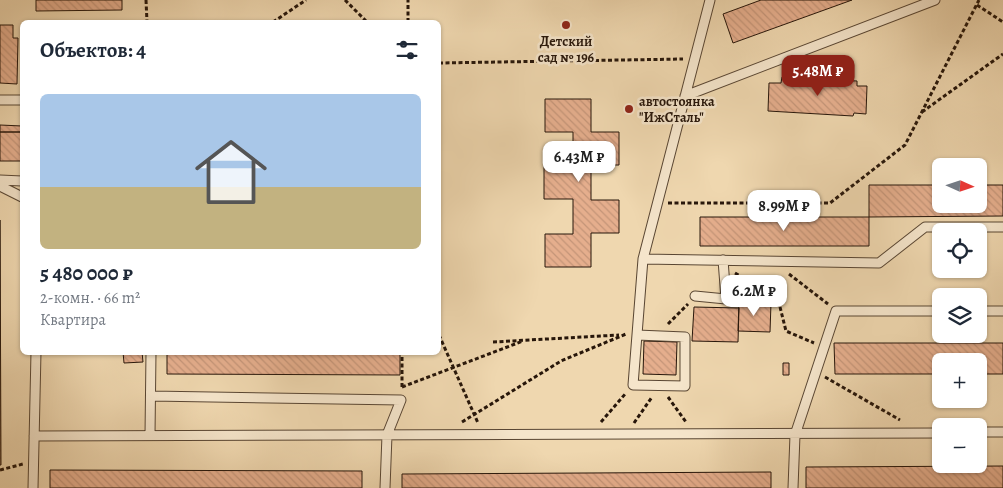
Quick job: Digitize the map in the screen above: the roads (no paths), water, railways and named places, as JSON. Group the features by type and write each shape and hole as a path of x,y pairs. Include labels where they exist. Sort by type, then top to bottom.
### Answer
{"lane":[{"path":"637,331 657,336 685,338 685,386 633,384 637,331 643,259 710,0"},
{"path":"685,96 935,0"},
{"path":"0,100 20,100"},
{"path":"0,180 20,181"},
{"path":"0,186 20,195"},
{"path":"643,259 879,263 925,227 1003,227"},
{"path":"695,296 726,299 723,260"},
{"path":"793,488 795,435 836,311 932,311"},
{"path":"987,311 1003,311"},
{"path":"33,488 36,355"},
{"path":"150,435 151,355"},
{"path":"150,396 401,400 387,436 385,488"},
{"path":"987,432 1003,432"},
{"path":"34,436 795,435 932,433"}],"place":[{"name":"Детский сад № 196","path":"566,25"},
{"name":"автостоянка \"ИжСталь\"","path":"629,109"}]}
